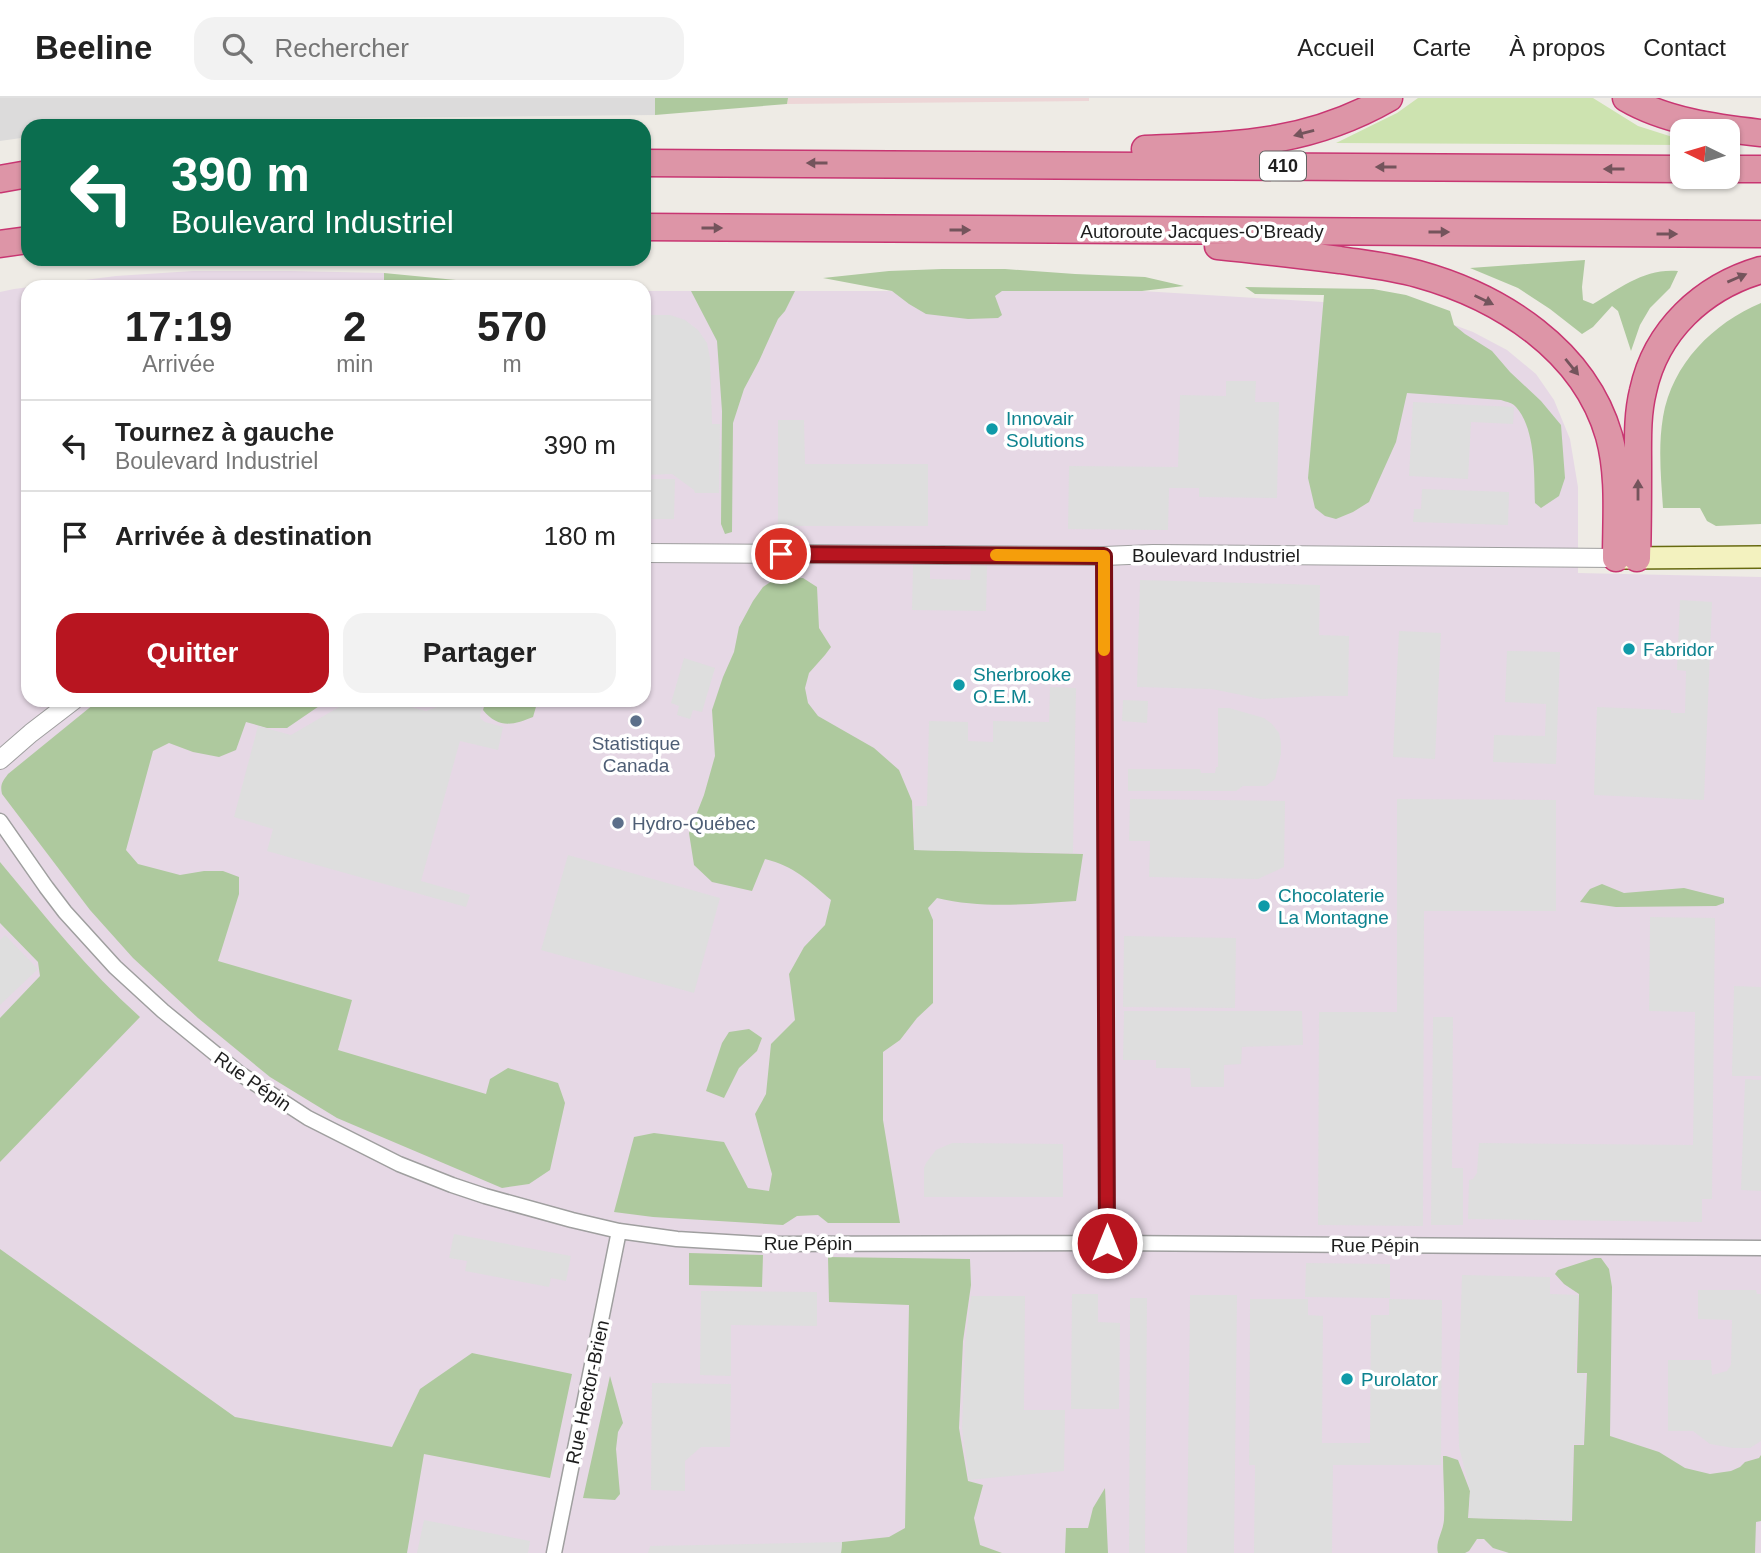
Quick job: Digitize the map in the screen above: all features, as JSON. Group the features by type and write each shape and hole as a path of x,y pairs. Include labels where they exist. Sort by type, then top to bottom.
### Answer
{"highway":[{"path":"885,164 1262,142 1328,126 1389,98"},
{"path":"1626,98 1675,117 1748,132"},
{"path":"1657,98 1686,113 1748,132"},
{"name":"410","path":"651,163 1670,169"},
{"path":"1740,169 1761,169"},
{"path":"0,179 21,175"},
{"name":"Autoroute Jacques-O'Bready","path":"651,227 1761,234"},
{"path":"1077,230 1300,255 1397,269 1463,290 1515,317 1563,356 1588,389 1601,416 1608,432 1615,465 1616,492 1627,558"},
{"path":"0,244 21,241"},
{"path":"1627,558 1639,415 1643,389 1651,365 1672,328 1695,305 1726,283 1761,270"}],"main road":[{"name":"Boulevard Industriel","path":"1627,558 1761,559"}],"street":[{"name":"Boulevard Industriel","path":"651,553 1627,558"},
{"path":"1104,556 1107,1243"},
{"path":"0,760 65,707"},
{"name":"Rue Pépin","path":"0,821 46,887 90,940 115,967 208,1049 266,1092 308,1118 374,1152 422,1174 518,1207 619,1231 677,1239 759,1244 1107,1243 1761,1248"},
{"name":"Rue Hector-Brien","path":"554,1553 619,1231"}],"shaded area":[{"path":"0,98 655,98 655,115 21,119 21,138 0,141"},
{"path":"788,98 1089,98 1089,101 787,104"},
{"path":"193,271 384,273 384,280 85,280"},
{"path":"21,288 21,707 651,707 651,291 1142,291 1323,302 1395,308 1438,319 1473,332 1507,350 1536,374 1554,400 1570,439 1578,487 1578,573 1761,577 1761,1553 0,1553 0,292"},
{"path":"651,315 670,315 685,320 698,330 707,343 712,424 720,424 719,493 695,493 672,474 651,475"},
{"path":"1226,381 1256,381 1255,402 1279,402 1277,498 1199,497 1199,488 1169,488 1168,530 1068,529 1069,466 1178,467 1180,395 1226,396"},
{"path":"1413,402 1514,407 1513,424 1471,422 1468,479 1409,476"},
{"path":"778,420 804,420 805,464 928,464 928,526 778,526"},
{"path":"651,479 675,479 674,519 651,519"},
{"path":"1422,489 1509,492 1508,525 1413,522 1414,509 1421,509"},
{"path":"913,565 930,565 930,579 970,580 971,565 987,566 986,611 912,610"},
{"path":"1140,580 1320,585 1319,635 1349,636 1348,696 1261,699 1212,689 1137,687"},
{"path":"1680,600 1712,602 1704,800 1594,795 1597,707 1685,713 1686,671 1677,670"},
{"path":"1399,631 1441,633 1435,759 1393,757"},
{"path":"1507,651 1560,652 1556,764 1493,762 1494,735 1545,736 1546,704 1505,702"},
{"path":"684,658 715,668 702,712 693,710 690,719 677,715 679,706 671,703"},
{"path":"1050,687 1076,688 1073,853 914,850 915,806 927,806 929,721 968,722 968,741 993,742 993,721 1049,722"},
{"path":"1123,700 1148,701 1147,723 1122,721"},
{"path":"339,707 411,707 426,711 437,707 482,707 481,719 503,727 498,750 460,741 421,881 470,895 466,907 267,851 273,829 234,817 258,726 291,735"},
{"path":"1218,708 1229,708 1264,718 1272,724 1279,733 1281,743 1275,779 1266,786 1243,786 1236,791 1128,791 1128,769 1200,769 1201,773 1215,773 1218,767"},
{"path":"1130,799 1285,801 1284,867 1258,879 1149,877 1150,841 1129,841"},
{"path":"1397,799 1556,800 1556,911 1424,911 1423,1226 1318,1225 1319,1012 1397,1012"},
{"path":"568,855 720,898 694,993 541,950"},
{"path":"1650,917 1715,918 1712,1199 1702,1199 1702,1222 1468,1219 1469,1180 1477,1173 1479,1143 1693,1145 1695,1012 1649,1011"},
{"path":"5,935 38,969 0,1005 0,940"},
{"path":"1124,936 1236,938 1235,1008 1123,1007"},
{"path":"1734,986 1761,987 1761,1076 1732,1076"},
{"path":"1124,1011 1302,1011 1303,1045 1242,1047 1241,1064 1224,1065 1224,1087 1191,1087 1190,1068 1156,1068 1156,1060 1123,1060"},
{"path":"1433,1017 1453,1017 1452,1168 1463,1168 1463,1225 1431,1225"},
{"path":"1745,1079 1761,1080 1761,1191 1741,1190"},
{"path":"952,1143 1063,1144 1063,1197 924,1197 926,1163 936,1150"},
{"path":"454,1234 571,1256 566,1281 551,1278 549,1287 465,1271 467,1261 449,1258"},
{"path":"1306,1263 1390,1264 1390,1298 1305,1297"},
{"path":"1462,1275 1550,1277 1550,1294 1578,1295 1575,1373 1585,1374 1583,1444 1573,1444 1571,1520 1469,1518 1470,1491 1459,1447"},
{"path":"1698,1290 1756,1290 1757,1294 1761,1294 1761,1441 1750,1448 1710,1444 1693,1431 1668,1431 1668,1360 1711,1360 1712,1375 1727,1371 1731,1365 1732,1320 1698,1319"},
{"path":"701,1291 817,1292 817,1326 731,1325 731,1376 700,1375"},
{"path":"1072,1294 1098,1294 1098,1322 1120,1323 1119,1409 1071,1409"},
{"path":"1190,1295 1237,1295 1234,1553 1187,1553"},
{"path":"971,1296 1025,1296 1024,1410 1065,1410 1064,1471 969,1480 962,1428 965,1343"},
{"path":"1130,1298 1147,1298 1145,1553 1129,1553"},
{"path":"1250,1299 1308,1299 1308,1315 1323,1316 1322,1443 1370,1443 1371,1315 1389,1315 1389,1299 1442,1300 1441,1465 1333,1465 1332,1553 1254,1553 1255,1465 1249,1465"},
{"path":"652,1383 731,1384 730,1447 701,1447 685,1461 685,1491 651,1490"},
{"path":"424,1520 530,1541 528,1553 417,1553"},
{"path":"842,1542 841,1553 648,1553 650,1546"}],"green space":[{"path":"655,98 788,98 787,104 655,115"},
{"path":"1418,98 1593,98 1638,126 1670,136 1670,145 1336,143 1397,113"},
{"path":"1585,260 1583,300 1593,304 1644,276 1678,271 1670,288 1650,308 1640,325 1631,351 1618,311 1612,306 1593,327 1582,334 1518,288 1470,268"},
{"path":"942,269 1005,269 1145,277 1184,286 1142,291 1002,291 995,296 1002,315 998,318 968,319 926,314 892,291 823,278"},
{"path":"384,273 456,280 384,280"},
{"path":"1245,287 1373,289 1406,295 1450,311 1454,325 1492,351 1561,425 1565,478 1559,496 1541,508 1535,503 1531,440 1523,416 1513,404 1501,400 1407,393 1396,442 1369,502 1336,519 1325,516 1315,508 1308,478 1324,295 1255,294"},
{"path":"691,291 795,291 778,319 744,389 733,423 732,532 725,534 721,524 722,411 717,341"},
{"path":"1761,303 1761,524 1716,526 1707,521 1700,508 1663,508 1660,451 1663,417 1675,380 1697,348 1727,322"},
{"path":"803,578 817,587 819,628 831,647 809,673 805,688 808,703 818,716 874,748 899,770 912,801 914,850 1083,854 1076,901 989,905 937,898 928,908 933,920 933,1003 900,1040 883,1052 883,1120 900,1223 828,1223 818,1215 797,1216 783,1225 614,1212 634,1137 654,1133 724,1142 748,1188 769,1191 772,1174 755,1114 766,1094 771,1044 795,1020 789,974 804,947 825,925 831,900 793,870 765,859 752,891 712,882 694,865 689,833 715,756 712,710 734,652 739,627 763,587 775,579"},
{"path":"90,707 318,707 287,728 267,728 246,722 236,750 219,757 193,752 169,743 153,751 126,850 138,864 180,875 223,871 239,877 239,894 218,961 352,1000 338,1050 486,1094 490,1079 508,1068 558,1083 565,1103 550,1170 529,1184 502,1188 337,1118 270,1077 198,1018 133,958 90,910 2,794 2,784 8,774"},
{"path":"484,707 536,707 533,717 506,724 494,720 483,710"},
{"path":"0,862 85,962 140,1017 0,1162 0,1018 40,976 38,962 0,923"},
{"path":"1602,884 1624,893 1684,888 1724,898 1724,903 1716,906 1616,907 1580,902 1590,889"},
{"path":"749,1029 762,1038 757,1051 739,1068 724,1098 706,1091 722,1043 729,1032"},
{"path":"0,1249 235,1417 392,1447 420,1389 472,1353 572,1374 550,1478 424,1454 407,1553 0,1553"},
{"path":"689,1253 763,1255 762,1287 689,1285"},
{"path":"828,1257 970,1259 971,1285 963,1341 959,1428 968,1481 983,1485 974,1518 980,1545 1002,1553 841,1553 842,1542 889,1537 905,1528 909,1305 829,1302"},
{"path":"1601,1258 1609,1269 1612,1287 1610,1436 1659,1452 1685,1468 1710,1474 1731,1471 1761,1455 1761,1521 1756,1522 1755,1553 1509,1553 1493,1548 1484,1539 1477,1539 1465,1553 1438,1553 1444,1520 1443,1456 1458,1460 1470,1491 1468,1518 1572,1521 1574,1445 1584,1445 1587,1373 1577,1373 1579,1294 1555,1274 1558,1270"},
{"path":"610,1376 623,1423 618,1432 616,1449 620,1494 615,1500 583,1498"},
{"path":"1105,1488 1108,1553 1065,1553 1066,1528 1088,1528 1093,1508"}],"slow traffic":[{"path":"996,555 1104,556 1104,650"}],"place":[{"name":"Innovair Solutions","path":"992,429"},
{"name":"Fabridor","path":"1629,649"},
{"name":"Sherbrooke O.E.M.","path":"959,685"},
{"name":"Statistique Canada","path":"636,721"},
{"name":"Hydro-Québec","path":"618,823"},
{"name":"Chocolaterie La Montagne","path":"1264,906"},
{"name":"Purolator","path":"1347,1379"}],"route":[{"path":"781,554 1104,556 1107,1243"}]}
